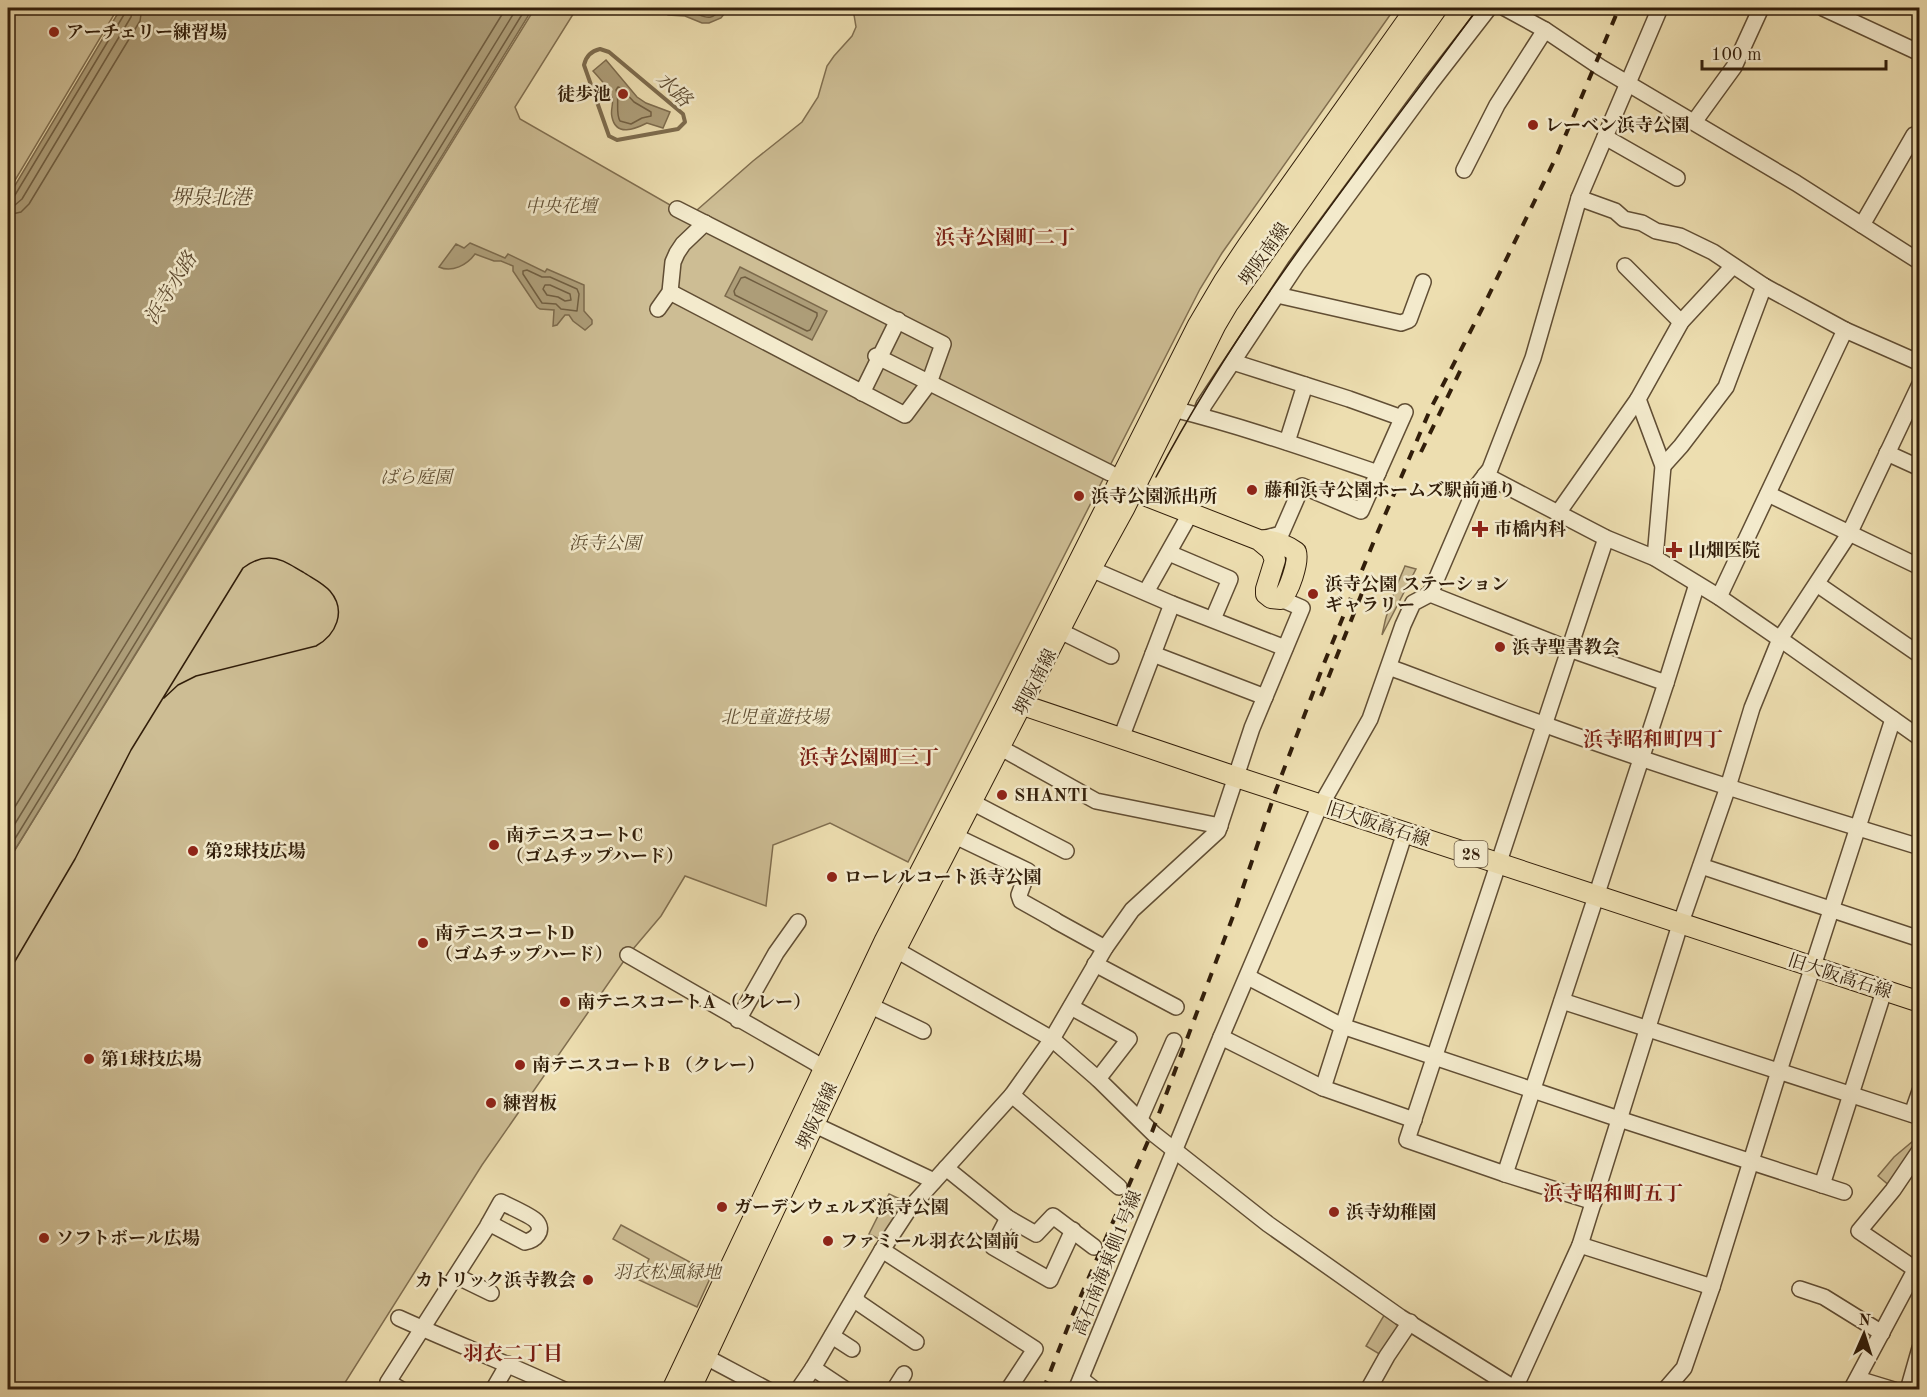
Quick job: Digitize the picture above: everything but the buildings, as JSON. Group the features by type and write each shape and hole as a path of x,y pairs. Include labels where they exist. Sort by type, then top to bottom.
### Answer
{"main road":[{"name":"堺阪南線","path":"672,1389 829,1073 885,940 966,799 1016,703 1189,343 1224,281 1416,8"},
{"name":"堺阪南線","path":"690,1389 813,1124 829,1073 869,1005 955,836 966,799 1001,748 1016,703 1060,631 1091,569 1120,483 1173,409 1228,304 1437,8"},
{"path":"1120,483 1190,514 1259,540 1271,540 1296,552 1298,556 1287,591 1281,599"},
{"name":"旧大阪高石線","path":"1016,703 1920,1002"}],"street":[{"path":"1200,415 1204,405 1277,295 1489,8"},
{"path":"1505,8 1796,183 1920,262"},
{"path":"1660,8 1579,198 1533,358 1490,469 1468,502 1430,594 1569,649 1666,683"},
{"path":"1694,122 1734,67 1761,8"},
{"path":"1823,8 1853,14 1920,53"},
{"path":"1464,170 1497,105 1545,30"},
{"path":"1862,225 1914,135"},
{"path":"1605,137 1677,178"},
{"path":"1579,198 1615,211 1624,219 1642,223 1656,231 1680,236 1713,252 1764,286 1845,330 1920,363"},
{"path":"670,292 905,415 929,383 943,344 677,209"},
{"path":"658,309 670,292 673,262 677,253 705,222"},
{"path":"1625,266 1681,322"},
{"path":"1558,513 1638,399 1681,322 1733,266"},
{"path":"1277,295 1401,323 1409,320 1423,282"},
{"path":"1663,466 1726,387 1764,286"},
{"path":"862,393 898,320"},
{"path":"1719,597 1845,330"},
{"path":"878,357 1120,483"},
{"path":"1233,362 1404,415 1361,511 1302,486 1281,534 1259,540"},
{"path":"895,951 1052,1039 1098,1078 1175,1152 1268,1224 1400,1317 1516,1389 1580,1245 1681,922 1728,787 1752,708 1780,639 1849,534 1920,384"},
{"path":"1287,442 1305,385"},
{"path":"1638,399 1663,466 1655,558"},
{"path":"1173,409 1287,442 1378,473"},
{"path":"1887,453 1920,468"},
{"path":"1485,475 1606,538 1655,558 1719,597 1920,738"},
{"path":"1768,494 1920,567"},
{"path":"1146,592 1190,514"},
{"path":"1594,1202 1407,1140 1606,538"},
{"path":"1169,554 1230,579 1213,619"},
{"path":"1091,569 1172,604 1285,648"},
{"path":"1505,1174 1697,584"},
{"path":"1817,584 1920,655"},
{"name":"高石南海東側1号線","path":"1078,1384 1221,1037 1320,805 1370,719 1413,603 1430,594"},
{"path":"798,1389 909,1209 1012,1095 1052,1039 1095,964 1132,910 1218,831 1252,728 1302,608 1281,599"},
{"path":"1121,738 1172,604"},
{"path":"1060,631 1111,656"},
{"path":"1153,654 1265,697"},
{"path":"1389,667 1544,725 1641,758 1920,847"},
{"path":"1665,1389 1684,1368 1712,1287 1893,718"},
{"path":"1001,748 1096,801 1220,826"},
{"path":"966,799 1066,851"},
{"path":"1323,1089 1405,832"},
{"path":"955,836 1028,871 1019,895 1021,901 1105,948"},
{"path":"1701,866 1920,939"},
{"path":"738,1020 776,953 798,922"},
{"path":"628,955 814,1062 829,1073"},
{"path":"1095,964 1176,1008"},
{"path":"1248,977 1342,1026 1844,1192"},
{"path":"1822,1185 1884,991"},
{"path":"1562,1000 1916,1115 1920,1091"},
{"path":"869,1005 923,1031"},
{"path":"1071,1006 1129,1039 1098,1078"},
{"path":"1221,1037 1323,1089 1414,1120"},
{"path":"1140,1119 1174,1041"},
{"path":"1012,1095 1119,1187"},
{"path":"813,1124 934,1181"},
{"path":"1894,1389 1855,1384 1917,1265 1859,1231 1893,1190 1920,1150"},
{"path":"946,1168 1008,1218 1036,1234 1053,1216 1094,1247"},
{"path":"1008,1218 993,1247 1050,1280 1073,1230"},
{"path":"402,1389 388,1382 489,1224"},
{"path":"1580,1245 1712,1287"},
{"path":"882,1250 1035,1349 1008,1389"},
{"path":"456,1276 491,1293"},
{"path":"1800,1289 1824,1297 1881,1333"},
{"path":"855,1297 859,1303 905,1328 916,1342"},
{"path":"399,1318 564,1389"},
{"path":"1368,1389 1410,1322"},
{"path":"832,1335 852,1349"},
{"path":"1908,1389 1920,1348"},
{"path":"706,1357 768,1389"},
{"path":"493,1389 508,1364"},
{"path":"813,1368 846,1389"},
{"path":"894,1389 904,1374"},
{"path":"1078,1384 1095,1389"}],"green space":[{"path":"14,8 118,8 8,192 8,19"},
{"name":"浜寺公園","path":"535,8 577,8 515,107 520,119 677,209 697,210 802,122 818,97 827,66 852,36 856,27 854,15 844,8 1395,8 1222,253 1200,289 908,862 830,823 773,845 766,906 685,876 661,916 628,955 482,1165 341,1389 8,1389 8,861"},
{"path":"1405,566 1416,569 1382,635 1391,600"},
{"path":"1919,1136 1890,1186 1878,1176 1894,1157"},
{"path":"889,1194 911,1204 883,1241 869,1234"},
{"name":"羽衣松風緑地","path":"621,1225 712,1274 697,1307 639,1280 649,1259 613,1239"},
{"path":"1386,1312 1402,1321 1381,1355 1366,1346"}],"water":[{"name":"堺泉北港","path":"121,8 533,8 8,861 8,197"},
{"path":"661,8 729,8 721,18 702,23 685,16 668,15"},
{"name":"徒歩池","path":"606,60 637,97 670,112 663,128 647,123 626,130 617,127 611,112 611,94 593,71"},
{"path":"470,243 505,258 508,254 545,272 547,269 584,285 584,311 592,320 592,324 585,330 569,315 565,315 557,325 553,326 554,310 537,307 513,271 513,266 501,261 494,261 475,254 459,267 444,269 439,267 456,244 464,248"},
{"path":"740,267 827,311 812,340 725,296"}],"waterway":[{"name":"水路","path":"600,49 609,52 683,114 685,122 678,129 617,140 609,136 584,65 589,54 600,49"}],"tram line":[{"path":"1156,477 1228,354 1267,295 1308,236 1478,8"},
{"path":"8,973 75,859 131,750 243,568 262,559 278,559 321,583 335,599 338,606 337,622 329,636 316,646 196,676 178,685 164,698"}],"railway":[{"path":"1043,1390 1073,1314 1152,1132 1235,911 1276,790 1376,536 1430,410 1558,153 1619,8"},
{"path":"1421,452 1464,363"},
{"path":"1321,696 1362,593"}],"place":[{"name":"アーチェリー練習場","path":"54,32"},
{"name":"徒歩池","path":"623,94"},
{"name":"レーベン浜寺公園","path":"1533,125"},
{"name":"藤和浜寺公園ホームズ駅前通り","path":"1252,490"},
{"name":"浜寺公園派出所","path":"1079,496"},
{"name":"市橋内科","path":"1480,529"},
{"name":"山畑医院","path":"1674,550"},
{"name":"浜寺公園 ステーション ギャラリー","path":"1313,594"},
{"name":"浜寺聖書教会","path":"1500,647"},
{"name":"SHANTI","path":"1002,795"},
{"name":"南テニスコートC （ゴムチップハード）","path":"494,845"},
{"name":"第2球技広場","path":"193,851"},
{"name":"ローレルコート浜寺公園","path":"832,877"},
{"name":"南テニスコートD （ゴムチップハード）","path":"423,943"},
{"name":"南テニスコートA （クレー）","path":"565,1002"},
{"name":"第1球技広場","path":"89,1059"},
{"name":"南テニスコートB （クレー）","path":"520,1065"},
{"name":"練習板","path":"491,1103"},
{"name":"ガーデンウェルズ浜寺公園","path":"722,1207"},
{"name":"浜寺幼稚園","path":"1334,1212"},
{"name":"ソフトボール広場","path":"44,1238"},
{"name":"ファミール羽衣公園前","path":"828,1241"},
{"name":"カトリック浜寺教会","path":"588,1280"}],"district":[{"name":"浜寺公園町二丁","path":"1005,237"},
{"name":"浜寺昭和町四丁","path":"1653,739"},
{"name":"浜寺公園町三丁","path":"869,757"},
{"name":"浜寺昭和町五丁","path":"1613,1193"},
{"name":"羽衣二丁目","path":"513,1353"}],"park label":[{"name":"中央花壇","path":"561,206"},
{"name":"ばら庭園","path":"416,477"},
{"name":"北児童遊技場","path":"775,717"}],"water label":[{"name":"浜寺水路","path":"170,288"}]}
